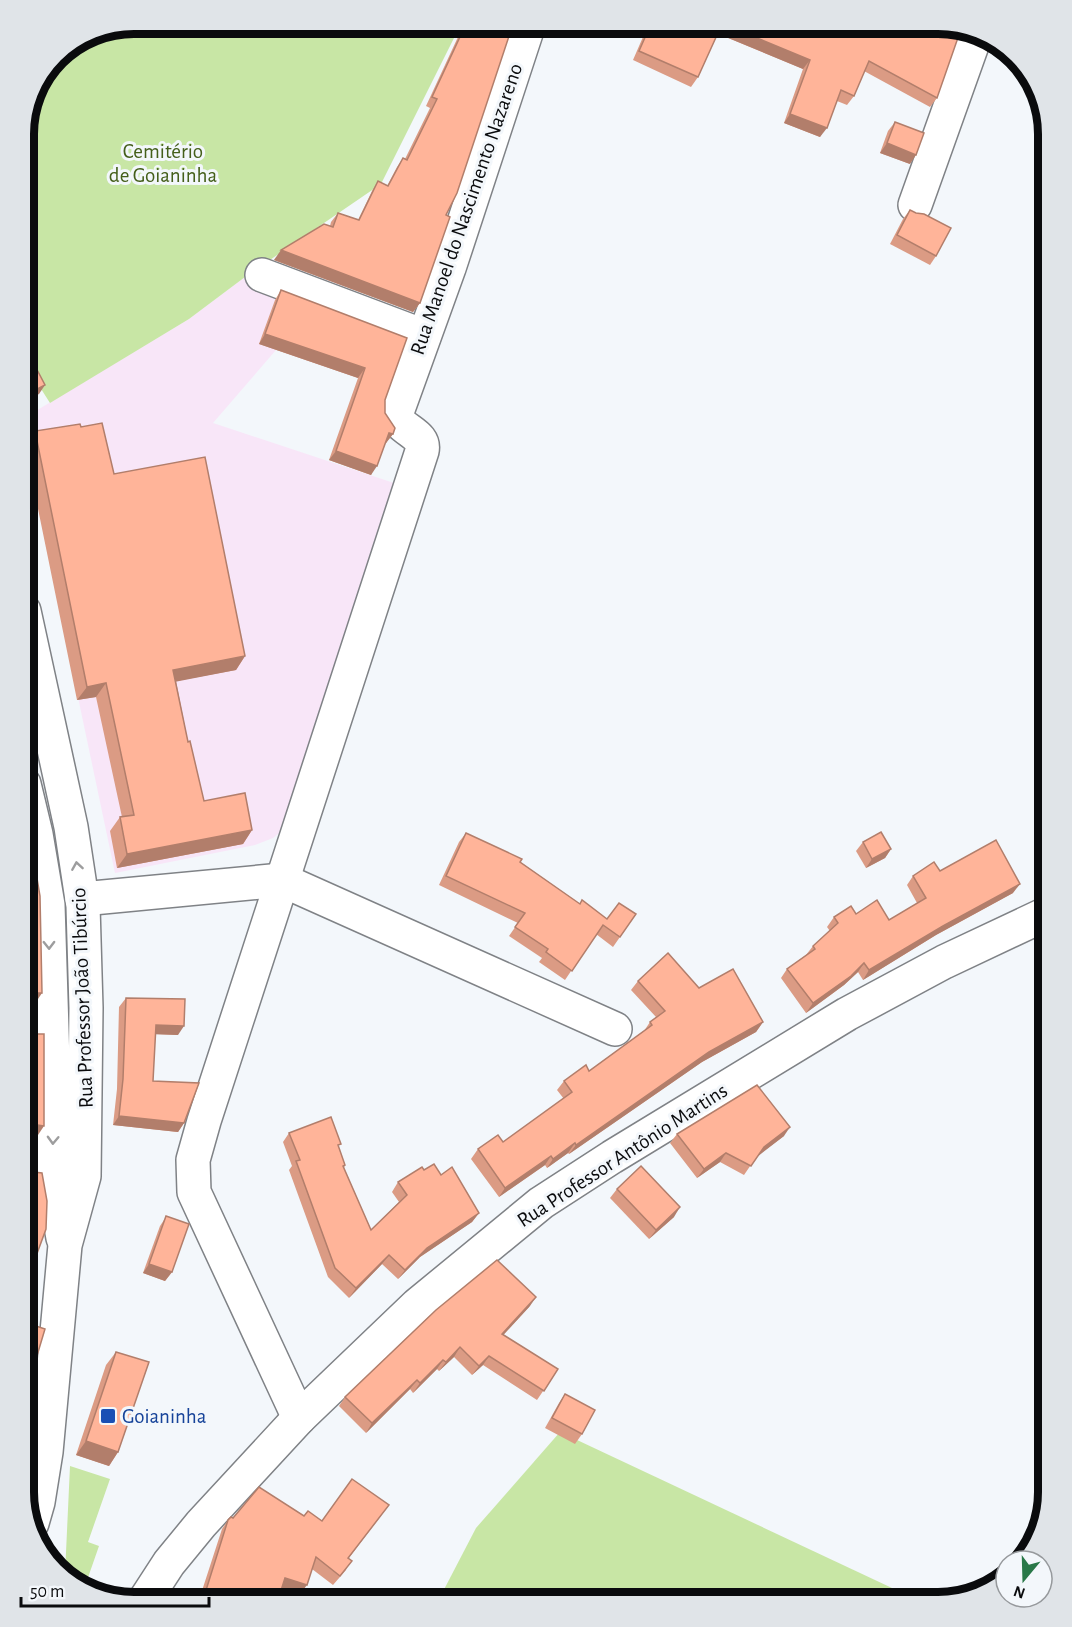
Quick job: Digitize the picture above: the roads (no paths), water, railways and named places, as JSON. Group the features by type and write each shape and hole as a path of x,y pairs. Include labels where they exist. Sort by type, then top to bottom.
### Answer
{"street":[{"name":"Rua Manoel do Nascimento Nazareno","path":"282,880 423,446 420,438 400,424 396,415 525,34"},
{"path":"915,205 973,42"},
{"path":"262,275 424,336"},
{"name":"Rua Professor João Tibúrcio","path":"35,660 68,813 82,899 86,1008 84,1176 65,1245"},
{"path":"34,812 68,813"},
{"name":"Rua Professor João Tibúrcio","path":"34,845 48,905 54,1094 38,1173 65,1245"},
{"path":"82,899 282,880 615,1029"},
{"path":"282,880 197,1143 192,1177 194,1192 201,1208 299,1419"},
{"name":"Rua Professor Antônio Martins","path":"150,1592 169,1563 201,1524 299,1419 417,1305 541,1203 612,1157 847,1014 944,962 1038,918"},
{"path":"38,1173 84,1176"},
{"path":"35,1507 51,1410 65,1245"}],"place":[{"name":"Goianinha","path":"108,1416"}],"park label":[{"name":"Cemitério de Goianinha","path":"163,163"}]}
